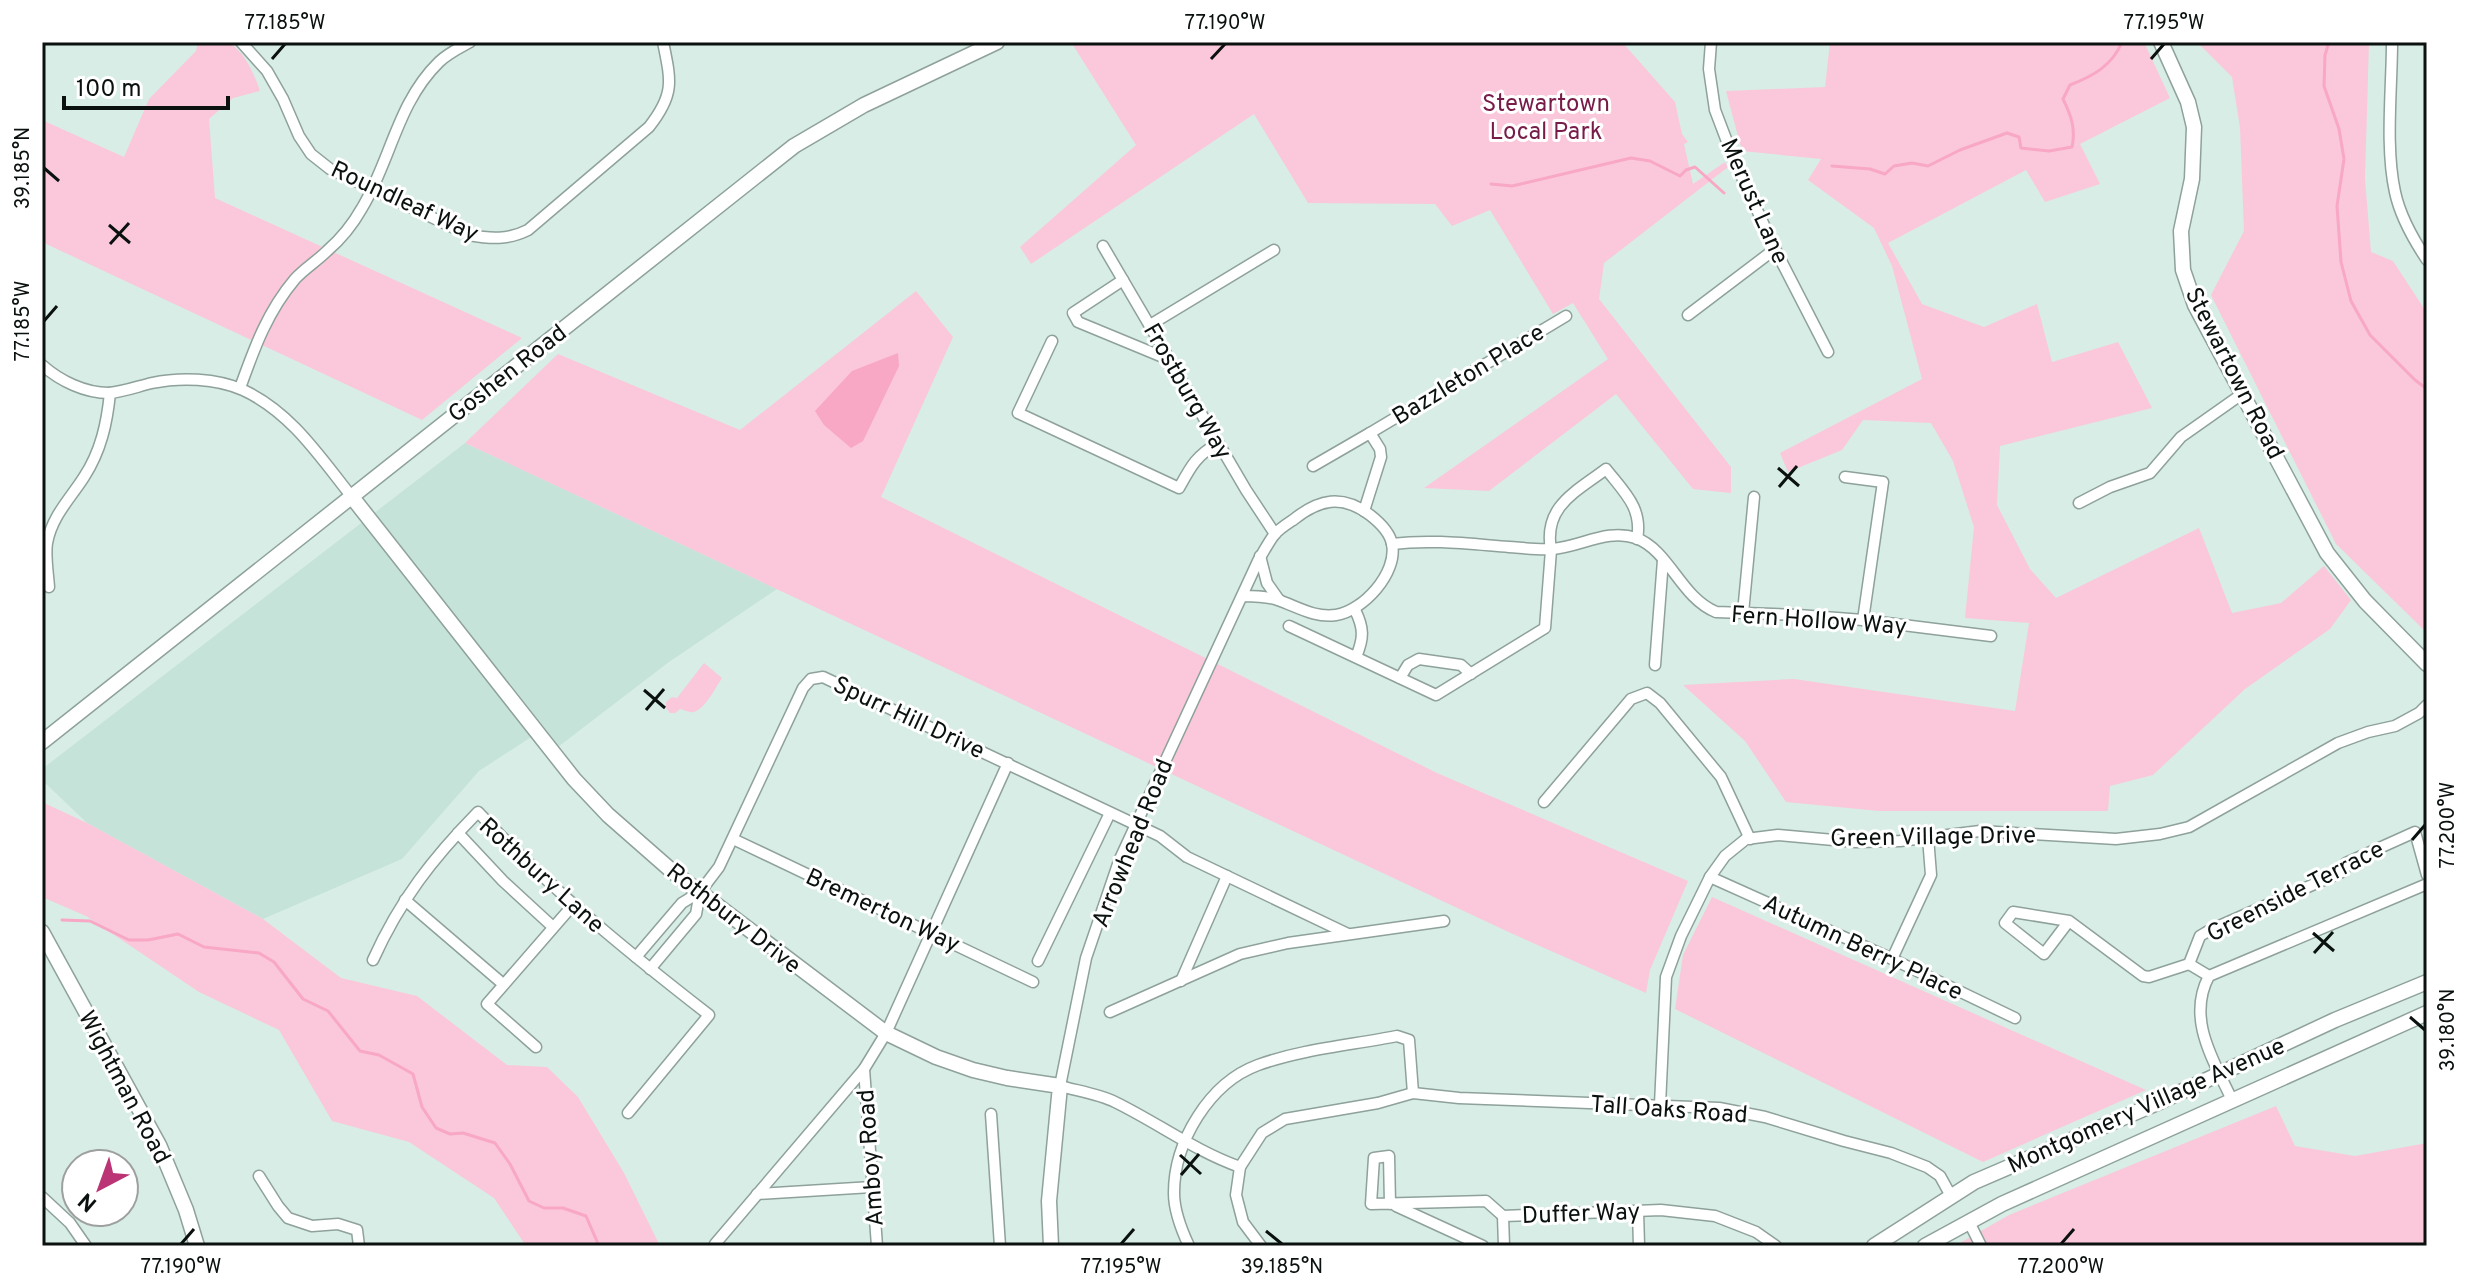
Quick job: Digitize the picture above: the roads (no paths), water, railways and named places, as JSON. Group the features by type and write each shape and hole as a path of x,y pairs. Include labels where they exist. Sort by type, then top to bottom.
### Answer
{"street":[{"name":"Roundleaf Way","path":"241,42 267,71 311,154 330,169 372,189 469,235 490,239 516,236 528,230 649,127 663,110 670,86 663,42"},
{"path":"240,388 260,333 276,304 296,277 328,251 363,208 403,112 419,83 441,60 470,42"},
{"name":"Goshen Road","path":"42,742 794,146 864,105 997,42"},
{"name":"Merust Lane","path":"1711,42 1709,69 1715,110 1775,249 1828,352"},
{"name":"Stewartown Road","path":"2161,42 2188,102 2194,127 2192,179 2181,231 2183,270 2195,305 2327,553 2365,601 2427,664"},
{"path":"2392,42 2393,180 2403,218 2427,260"},
{"name":"Frostburg Way","path":"1103,246 1275,534"},
{"path":"1688,315 1775,249"},
{"path":"1150,325 1274,250"},
{"path":"1123,280 1073,313 1078,322 1170,360"},
{"name":"Bazzleton Place","path":"1313,466 1566,316"},
{"path":"1052,341 1018,413 1179,488 1194,460 1218,443"},
{"path":"42,365 55,376 80,388 110,393 184,379 240,388 267,402 290,421 352,497"},
{"path":"49,587 47,545 50,532 61,507 85,476 101,443 110,393"},
{"path":"2079,503 2110,487 2150,473 2181,437 2242,394"},
{"name":"Bazzleton Place","path":"1364,511 1381,457 1380,449 1370,433"},
{"path":"1289,626 1436,695 1545,628 1551,550 1550,528 1559,505 1606,469 1633,504 1639,518 1637,539 1620,535 1603,536 1551,550 1420,541 1392,544"},
{"path":"1845,477 1883,482 1863,620"},
{"name":"Rothbury Drive","path":"352,497 574,779 608,815 700,892 886,1033 936,1057 973,1070 1060,1086 1113,1101 1215,1158 1240,1167"},
{"path":"1743,613 1754,497"},
{"name":"Arrowhead Road","path":"1051,1246 1049,1201 1060,1086 1086,958 1119,861 1260,556 1275,534 1318,503 1339,501 1364,511"},
{"path":"1242,596 1279,600 1299,610 1323,616 1355,610 1370,597 1391,561 1392,544 1381,524 1364,511"},
{"name":"Fern Hollow Way","path":"1637,539 1653,548 1695,600 1716,612 1863,620 1991,636"},
{"path":"1260,556 1267,583 1279,600"},
{"path":"1655,665 1663,560"},
{"path":"1355,610 1364,634 1356,657"},
{"path":"1400,678 1408,665 1419,659 1461,665 1471,674"},
{"name":"Spurr Hill Drive","path":"700,892 719,867 803,688 811,679 823,677 1160,836 1187,857 1348,934"},
{"path":"1544,802 1631,699 1647,693 1660,703 1721,777 1750,839 1725,856 1710,877 1681,936 1666,977 1660,1105"},
{"name":"Green Village Drive","path":"1750,839 1778,835 1856,842 1900,841 1980,831 2116,839 2160,834 2189,827 2338,743 2395,726 2427,705"},
{"path":"715,1244 864,1069 886,1033 1008,763"},
{"name":"Rothbury Lane","path":"373,960 405,900 432,861 478,812 513,850 573,905 709,1015 628,1113"},
{"path":"1038,961 1110,813"},
{"name":"Greenside Terrace","path":"2069,921 2044,954 2005,923 2013,912 2069,921 2143,976 2149,977 2189,964 2200,936 2210,930 2344,871 2346,863 2415,832 2427,875"},
{"path":"458,833 503,881 553,927"},
{"path":"1892,959 1931,875 1928,837"},
{"name":"Bremerton Way","path":"733,839 1033,982"},
{"path":"1181,981 1227,876"},
{"name":"Autumn Berry Place","path":"1710,877 2015,1018"},
{"name":"Greenside Terrace","path":"2232,1100 2204,1040 2199,1012 2203,988 2209,976 2427,884"},
{"path":"636,957 682,903 700,892"},
{"path":"650,969 696,914 700,892"},
{"path":"405,900 503,984"},
{"path":"536,1047 487,1004 573,905"},
{"path":"1110,1012 1240,954 1348,934 1444,921"},
{"name":"Wightman Road","path":"42,932 159,1145 197,1246"},
{"path":"2189,964 2209,976"},
{"name":"Montgomery Village Avenue","path":"1874,1246 1974,1182 2427,982"},
{"name":"Montgomery Village Avenue","path":"1925,1246 2002,1204 2427,1013"},
{"path":"1189,1246 1179,1223 1174,1193 1179,1160 1185,1142 1209,1101 1229,1083 1256,1066 1397,1036 1409,1040 1413,1093"},
{"name":"Amboy Road","path":"864,1069 877,1246"},
{"name":"Tall Oaks Road","path":"1240,1167 1262,1133 1285,1119 1378,1103 1413,1093 1459,1098 1719,1108 1765,1117 1891,1153 1927,1167 1940,1176 1951,1196"},
{"path":"991,1114 1000,1246"},
{"path":"1390,1204 1389,1156 1374,1158 1371,1204 1390,1204 1483,1246"},
{"path":"1240,1167 1236,1195 1243,1222 1261,1246"},
{"path":"259,1176 288,1218 312,1226 338,1224 357,1230 359,1246"},
{"path":"757,1194 872,1187"},
{"path":"42,1197 70,1223 86,1246"},
{"name":"Duffer Way","path":"1390,1204 1486,1201 1503,1216 1661,1210 1715,1216 1756,1232 1769,1244"},
{"path":"1638,1211 1639,1246"},
{"path":"1503,1216 1504,1246"},
{"path":"1969,1222 1981,1246"}],"waterway":[{"path":"1832,166 1870,169 1885,174 1894,166 1912,163 1928,166 1960,150 2007,133 2019,137 2021,148 2049,151 2072,147 2072,122 2063,99 2070,85 2107,64 2122,42"},
{"path":"2329,42 2325,55 2324,86 2339,129 2344,159 2337,206 2341,262 2351,301 2370,335 2427,389"},
{"path":"1491,184 1512,186 1631,158 1650,161 1680,176 1695,167 1724,193"},
{"path":"62,920 90,921 129,940 178,934 204,947 259,953 274,962 303,999 328,1011 360,1051 379,1055 413,1074 422,1107 436,1128 495,1143 529,1201 544,1208 563,1208 586,1216 599,1246"}],"park label":[{"name":"Stewartown Local Park","path":"1546,117"}]}
